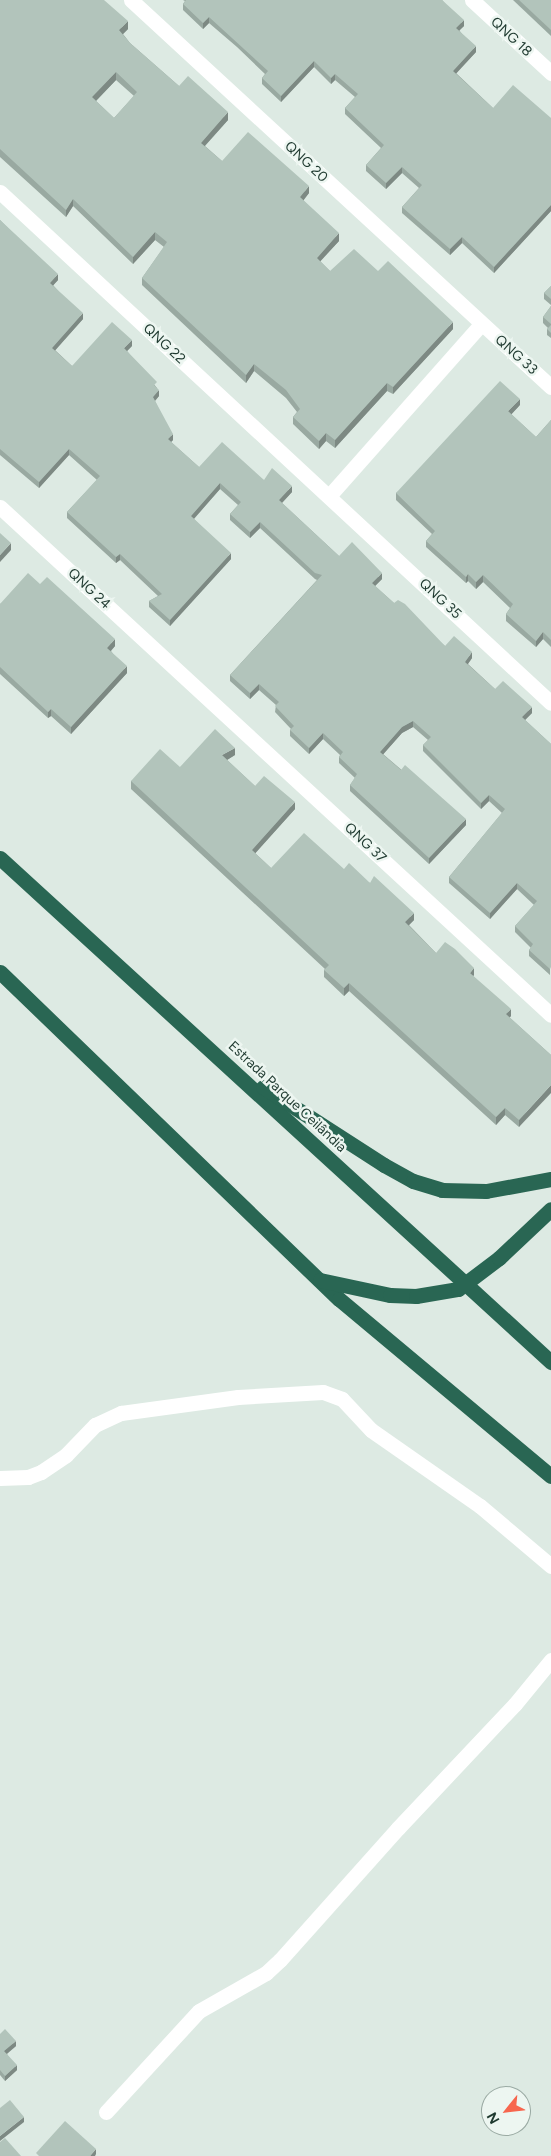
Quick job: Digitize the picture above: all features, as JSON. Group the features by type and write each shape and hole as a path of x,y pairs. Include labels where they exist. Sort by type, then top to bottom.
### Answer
{"highway":[{"name":"Estrada Parque Ceilândia","path":"0,858 551,1362"},
{"path":"0,972 319,1279 551,1476"},
{"path":"228,1065 413,1180 442,1190 467,1193 551,1179"},
{"path":"319,1279 390,1295 442,1294 466,1284 551,1209"}],"street":[{"name":"QNG 20","path":"131,0 481,324"},
{"name":"QNG 18","path":"472,0 551,73"},
{"name":"QNG 22","path":"0,192 329,496"},
{"name":"QNG 33","path":"481,324 551,387"},
{"path":"329,496 481,324"},
{"name":"QNG 35","path":"329,496 551,703"},
{"name":"QNG 24","path":"0,507 179,671"},
{"name":"QNG 37","path":"179,671 551,1015"},
{"path":"0,1478 28,1477 41,1472 66,1455 95,1425 121,1413 238,1397 323,1392 342,1399 370,1430 480,1506 551,1566"},
{"path":"106,2112 199,2011 266,1973 280,1960 398,1828 515,1704 551,1660"}],"building":[{"path":"0,0 104,0 128,21 119,30 130,43 179,86 188,76 228,112 201,143 222,161 248,132 309,186 300,197 339,233 317,258 330,271 354,249 378,271 388,261 453,322 393,387 387,383 335,440 326,433 319,441 293,417 300,409 286,390 254,364 246,375 142,278 167,242 155,232 133,257 73,199 66,210 0,149","holes":["116,72 137,92 114,118 92,97"]},
{"path":"186,0 442,0 464,20 456,28 476,46 453,71 493,108 513,85 551,118 551,205 494,267 462,237 450,249 402,207 422,185 402,167 386,183 366,165 384,145 345,108 358,94 335,74 331,78 314,61 281,96 262,78 268,71 209,17 203,23 183,4"},
{"path":"519,0 551,0 551,30"},
{"path":"0,220 58,274 50,283 83,313 52,348 72,366 112,322 132,340 124,348 157,382 154,385 159,390 153,397 173,434 168,439 199,467 222,442 264,480 272,468 292,486 279,500 339,556 352,542 382,573 372,583 394,603 398,600 405,604 445,646 454,636 472,652 465,662 495,689 503,681 532,707 522,717 551,744 550,969 529,950 533,944 515,926 537,901 517,883 490,913 449,877 505,809 489,795 481,803 423,745 431,737 413,721 402,727 380,752 401,770 405,765 466,819 429,858 350,785 357,774 339,757 343,752 323,733 309,748 290,730 294,726 275,706 279,702 259,684 250,693 230,675 322,575 315,573 260,522 250,532 230,514 241,502 220,483 191,516 231,553 170,620 149,601 162,594 120,554 116,557 67,512 100,476 69,449 39,482 0,449"},
{"path":"551,286 551,299 544,293"},
{"path":"551,306 551,324 543,317"},
{"path":"551,325 551,333 547,329"},
{"path":"500,381 520,399 508,411 536,437 551,420 551,640 543,632 536,641 506,614 513,604 483,575 476,582 468,574 466,577 426,541 435,531 396,493"},
{"path":"0,533 11,543 0,555"},
{"path":"28,573 40,584 47,577 115,639 107,648 127,666 71,727 51,709 48,712 0,667 0,604"},
{"path":"215,729 235,748 222,755 255,786 264,776 295,802 252,850 271,868 304,833 344,869 349,863 370,883 374,876 414,913 405,922 436,953 445,942 455,949 474,968 470,973 511,1009 506,1014 551,1055 551,1085 519,1120 505,1108 496,1117 349,983 344,988 324,970 329,965 131,781 160,749 180,767"},
{"path":"5,2029 16,2041 4,2051 17,2065 5,2076 0,2070 0,2034"},
{"path":"10,2100 24,2117 0,2136 0,2108"},
{"path":"65,2121 96,2149 90,2156 39,2156 36,2153"},
{"path":"5,2138 21,2156 0,2156 0,2142"}]}
